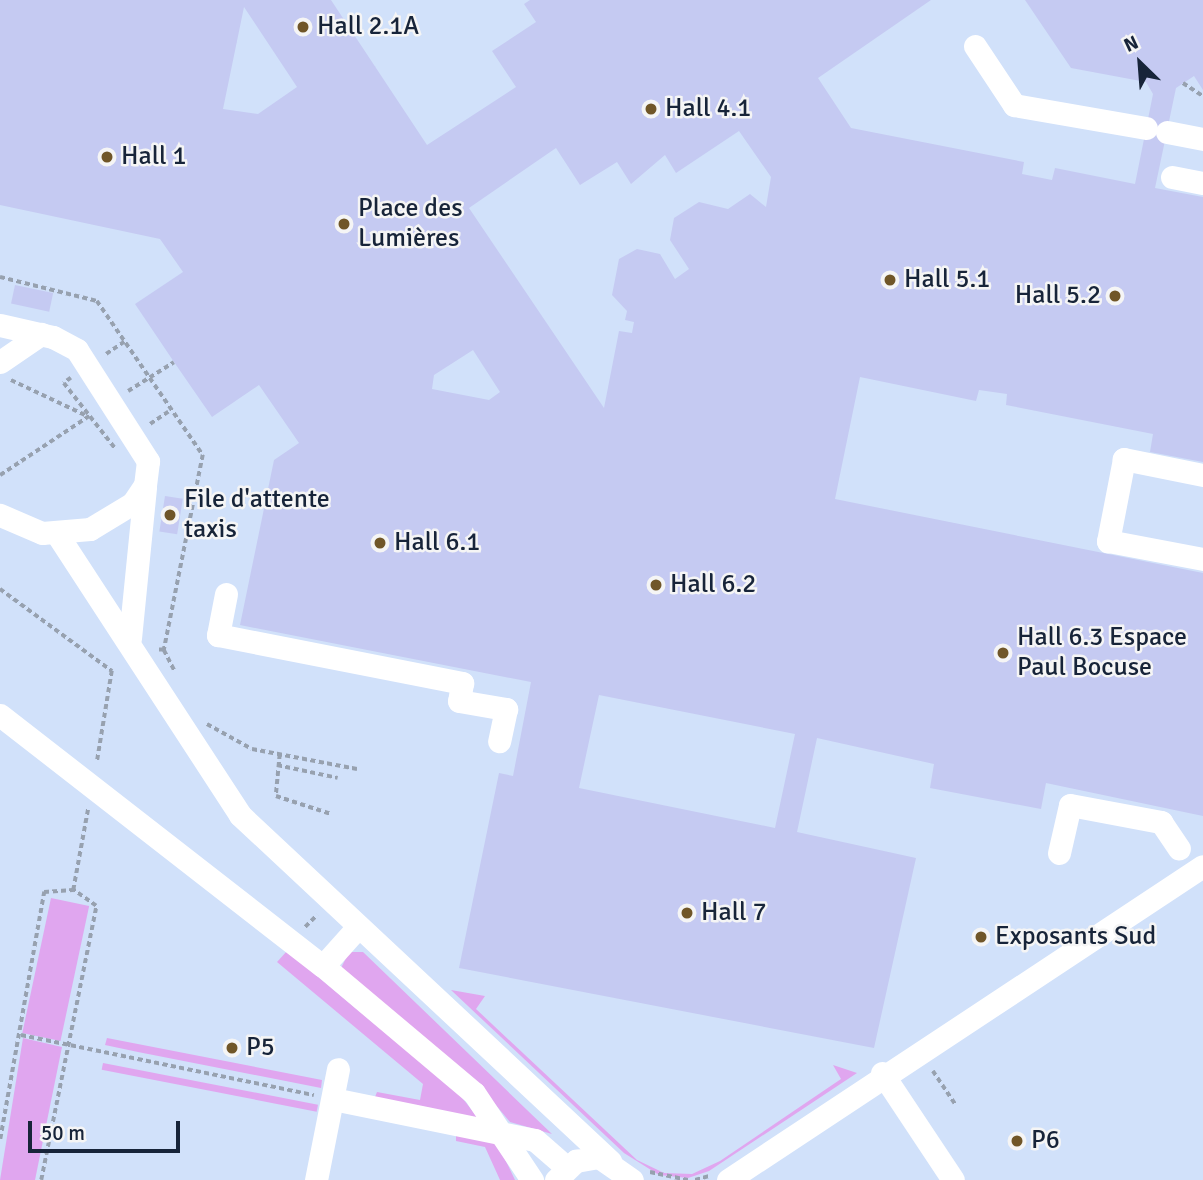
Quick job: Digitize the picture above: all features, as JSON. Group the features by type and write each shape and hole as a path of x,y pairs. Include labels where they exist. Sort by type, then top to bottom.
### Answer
{"lane":[{"path":"975,46 1014,104 1203,139"},
{"path":"1172,177 1203,183"},
{"path":"0,326 41,334 77,350 144,448 145,485 130,638"},
{"path":"0,362 41,334"},
{"path":"1203,475 1124,459 1108,541 1203,559"},
{"path":"0,515 26,529 57,534 104,523 145,485"},
{"path":"57,534 130,638 240,815 358,928 563,1114 599,1159 634,1178"},
{"path":"226,594 218,635 462,683 459,701 506,709 499,741"},
{"path":"0,715 323,966 474,1093 506,1132 532,1180"},
{"path":"1059,853 1070,806 1161,822 1179,849"},
{"path":"728,1180 882,1073 1203,866"},
{"path":"323,966 358,928"},
{"path":"316,1180 338,1069"},
{"path":"882,1073 953,1180"},
{"path":"333,1099 535,1140 561,1174 599,1159"},
{"path":"717,1180 762,1154"}],"path":[{"path":"1183,83 1203,96"},
{"path":"0,475 174,362"},
{"path":"0,375 88,417"},
{"path":"0,589 112,671 100,752"},
{"path":"202,721 252,749 357,769"},
{"path":"280,754 276,796 331,814"},
{"path":"277,765 338,778"},
{"path":"73,890 86,820"},
{"path":"0,1139 21,1035 44,892 73,890 96,906 41,1180"},
{"path":"21,1035 333,1099"}],"shaded area":[{"path":"0,0 1203,0 1203,1180 0,1180"},
{"path":"51,898 89,906 60,1041 22,1033"},
{"path":"287,951 460,1095 478,1118 375,1097 377,1092 420,1100 423,1084 277,962"},
{"path":"349,952 363,952 552,1134 510,1122 484,1091 341,968"},
{"path":"451,990 485,996 476,1009 637,1160 664,1173 692,1174 720,1161 841,1079 833,1065 857,1073 709,1171 688,1178 659,1175 624,1153"},
{"path":"23,1038 62,1047 35,1180 0,1180"},
{"path":"107,1038 322,1080 321,1088 105,1045"},
{"path":"103,1063 318,1105 317,1112 102,1070"},
{"path":"456,1135 497,1142 515,1180 500,1180 485,1147 456,1141"}],"building":[{"path":"0,0 331,0 427,145 516,87 492,51 536,22 524,4 530,0 931,0 818,78 851,128 1024,162 1022,174 1052,180 1055,168 1135,184 1153,94 1146,82 1071,68 1025,0 1203,0 1203,90 1194,76 1176,88 1155,188 1203,197 1203,462 1150,452 1153,434 1006,405 1007,394 979,390 976,401 860,377 835,499 1203,573 1203,816 1046,783 1041,809 930,788 934,764 817,738 797,832 916,858 874,1048 459,968 499,773 513,776 531,682 240,625 274,460 299,443 259,385 212,417 174,362 135,304 183,272 160,239 0,205","holes":["244,7 297,87 258,114 223,109","739,131 771,177 766,207 750,194 728,209 699,202 674,218 670,240 689,269 675,279 660,254 637,249 619,259 612,295 627,311 625,320 634,322 632,333 619,331 604,408 469,208 556,148 580,185 617,162 631,184 665,155 676,173","473,350 500,392 489,400 432,389 434,375","599,695 795,734 775,828 579,788"]},
{"path":"15,285 53,293 49,312 11,304"},
{"name":"File d'attente taxis","path":"165,496 183,499 177,534 159,532"}],"place":[{"name":"Hall 2.1A","path":"303,27"},
{"name":"Hall 4.1","path":"651,109"},
{"name":"Hall 1","path":"107,157"},
{"name":"Place des Lumières","path":"344,224"},
{"name":"Hall 5.1","path":"890,280"},
{"name":"Hall 5.2","path":"1115,296"},
{"name":"File d'attente taxis","path":"170,515"},
{"name":"Hall 6.1","path":"380,543"},
{"name":"Hall 6.2","path":"656,585"},
{"name":"Hall 6.3 Espace Paul Bocuse","path":"1003,653"},
{"name":"Hall 7","path":"687,913"},
{"name":"Exposants Sud","path":"981,937"},
{"name":"P5","path":"232,1048"},
{"name":"P6","path":"1017,1141"}]}
